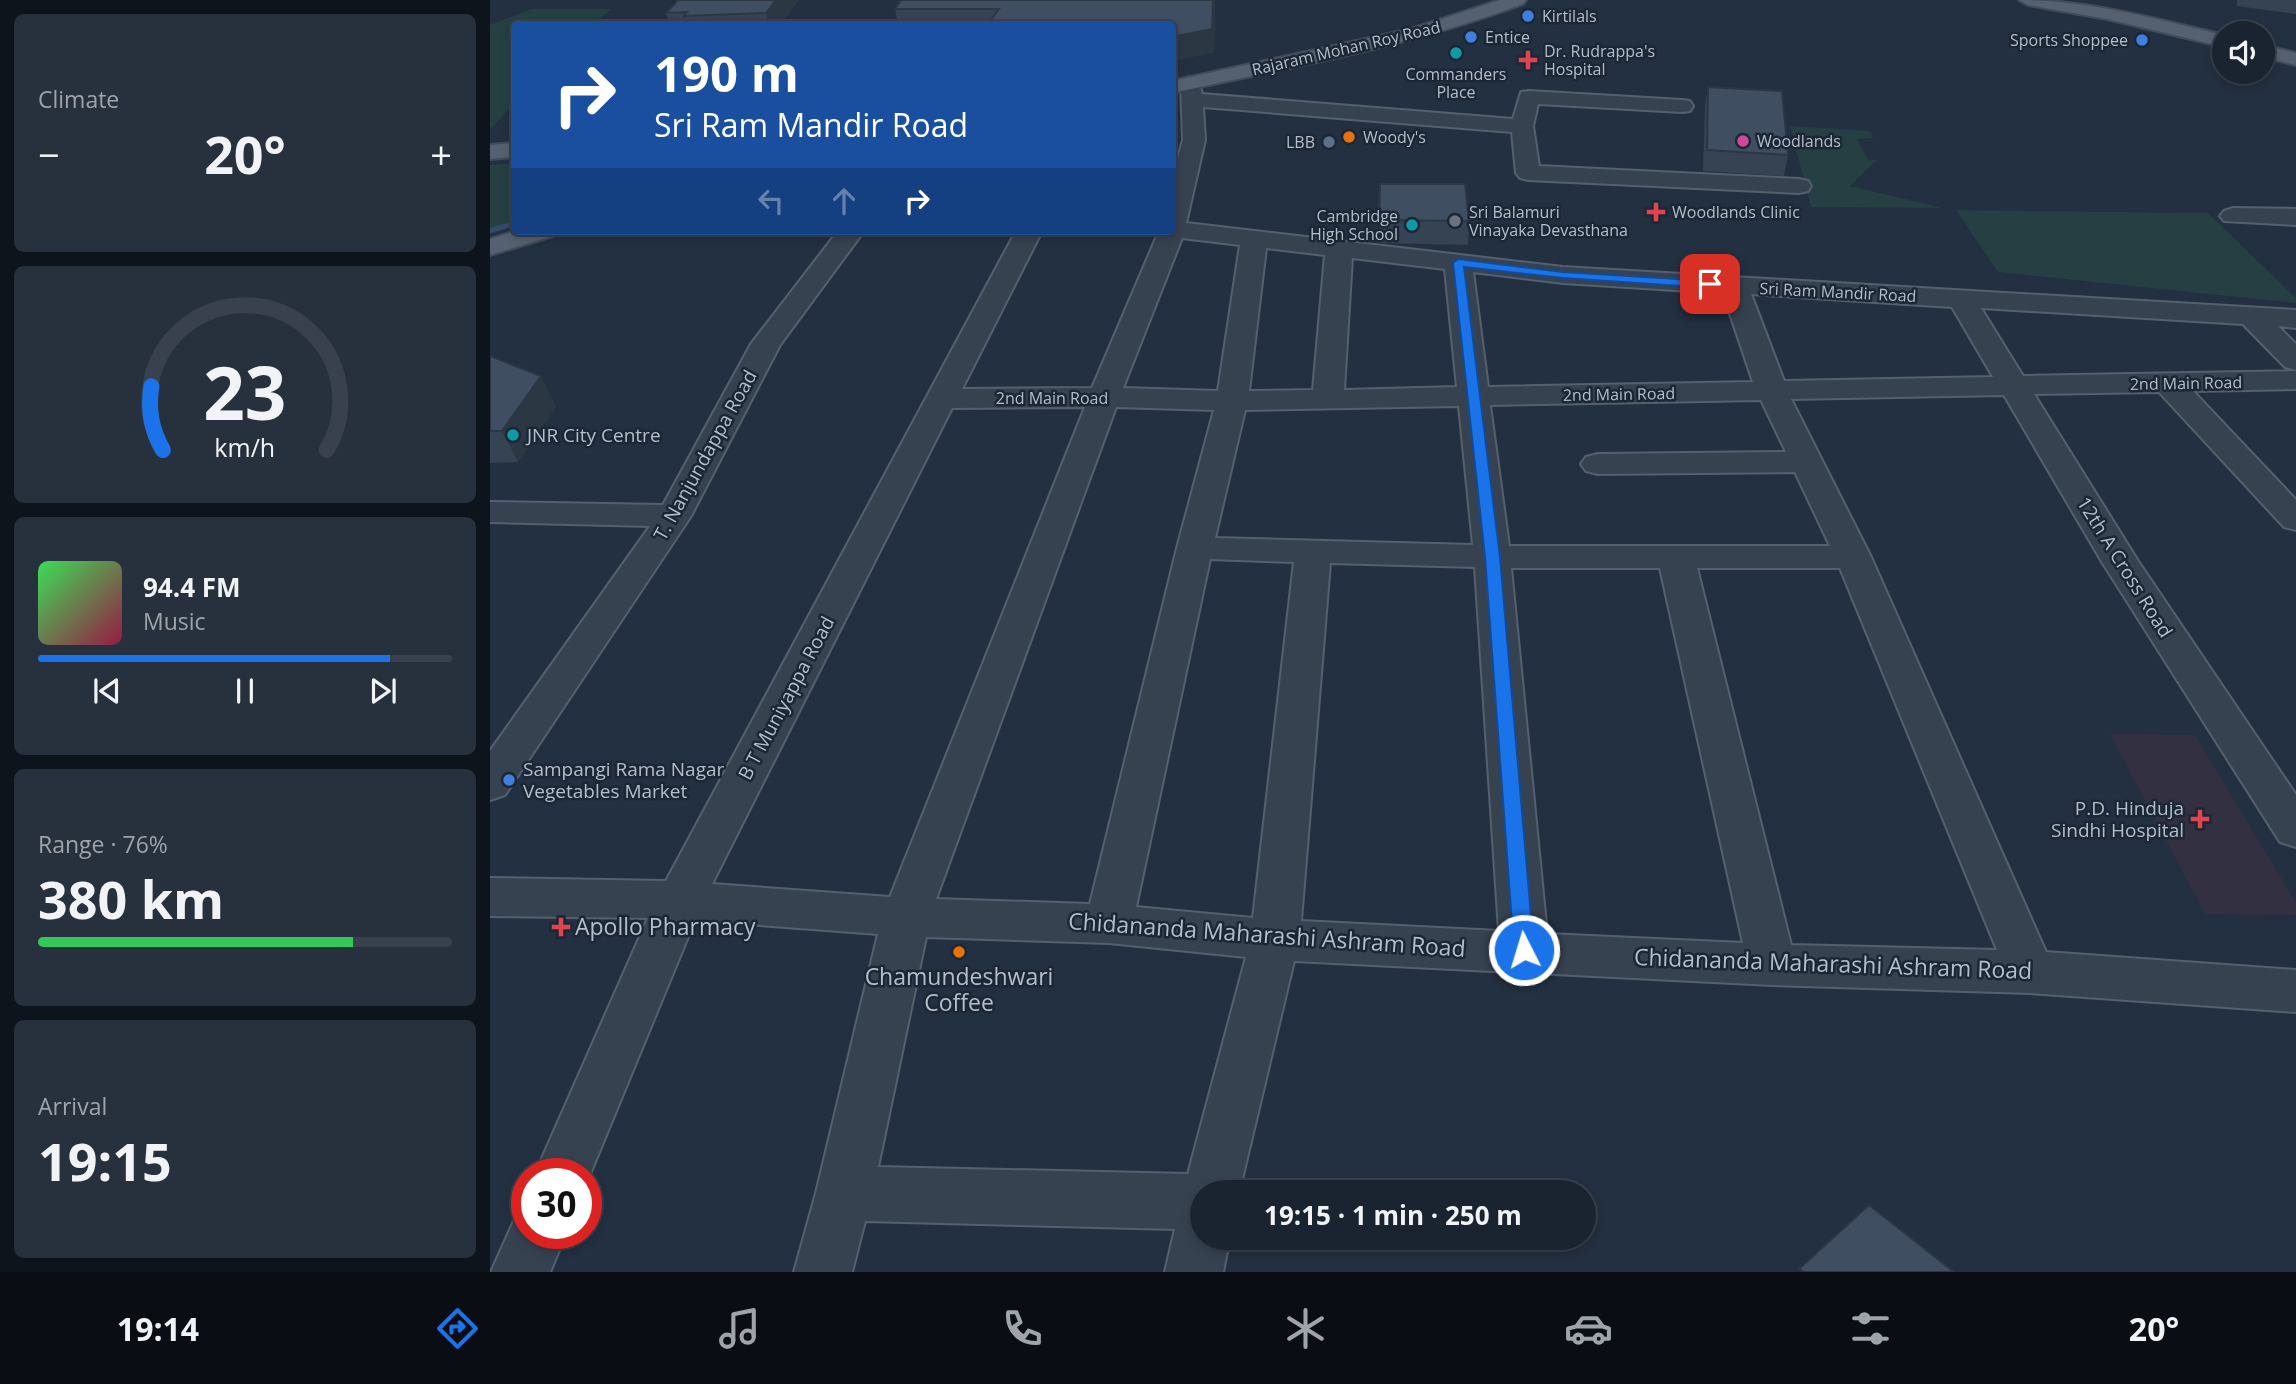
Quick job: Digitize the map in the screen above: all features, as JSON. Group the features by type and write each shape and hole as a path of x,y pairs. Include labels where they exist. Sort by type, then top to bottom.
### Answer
{"main road":[{"name":"Rajaram Mohan Roy Road","path":"1182,87 1448,13 1479,0"},
{"name":"Rajaram Mohan Roy Road","path":"1182,87 1415,34 1460,22 1517,0"},
{"path":"2028,0 2107,13 2212,36"},
{"path":"2063,0 2212,36"},
{"path":"2090,0 2212,28"},
{"path":"2102,0 2212,26"},
{"path":"2275,42 2296,47"},
{"path":"2275,52 2296,57"},
{"path":"490,152 511,150"},
{"path":"490,247 530,235"}],"street":[{"path":"1176,214 1194,140 1182,87 1522,126"},
{"path":"1682,106 1529,97 1522,126 1528,173 1799,186"},
{"path":"2233,216 2296,217"},
{"name":"Sri Ram Mandir Road","path":"1176,230 1563,275 2296,319"},
{"name":"T. Nanjundappa Road","path":"490,784 674,516 766,344 848,235"},
{"name":"B T Muniyappa Road","path":"569,1158 680,901 1027,235"},
{"path":"823,1272 844,1193 906,917 1104,397 1170,235"},
{"path":"1109,924 1195,548 1232,401 1254,239"},
{"path":"1328,399 1339,248"},
{"path":"1458,263 1492,557 1524,950"},
{"path":"1734,286 1772,391 1853,557 2030,972"},
{"name":"12th A Cross Road","path":"1961,299 2120,562 2296,830"},
{"path":"2252,317 2296,361"},
{"name":"2nd Main Road","path":"942,399 1104,397 1232,401 2296,380"},
{"path":"2168,383 2296,520"},
{"path":"1598,464 1807,462"},
{"path":"490,512 674,516"},
{"path":"1195,548 1313,554 1492,557 1853,557"},
{"path":"1214,1180 1275,940 1313,554"},
{"path":"1676,558 1772,965"},
{"name":"Chidananda Maharashi Ashram Road","path":"490,897 680,901 906,917 1109,924 1275,940 1524,950 1772,965 2030,972 2296,991"},
{"path":"844,1193 1190,1202"},
{"path":"520,1272 530,1249"},
{"path":"1194,1272 1198,1250"}],"shaded area":[{"name":"P.D. Hinduja Sindhi Hospital","path":"2110,734 2195,735 2296,903 2296,915 2205,914"}],"green space":[{"path":"531,9 612,9 596,21 511,21 511,106 490,130 490,25"},
{"path":"1790,126 1871,131 1873,138 1857,139 1868,160 1877,160 1850,186 1942,208 1811,207"},
{"path":"511,163 511,228 490,234 490,165"},
{"path":"1956,210 2208,213 2296,298 2296,303 1998,272"}],"building":[{"path":"678,0 776,0 766,13 684,16 687,12 666,13"},
{"path":"901,0 1213,0 1212,29 1176,36 1176,21 990,21 999,9 895,9"},
{"name":"Woodlands","path":"1708,87 1782,91 1788,155 1707,150"},
{"path":"1380,184 1465,184 1469,221 1379,220"},
{"path":"490,356 541,376 502,431 490,431"},
{"path":"1869,1205 1954,1272 1804,1272 1799,1269"}],"waterway":[{"path":"490,231 511,225"}],"place":[{"name":"Kirtilals","path":"1528,16"},
{"name":"Entice","path":"1471,37"},
{"name":"Sports Shoppee","path":"2142,40"},
{"name":"Commanders Place","path":"1456,53"},
{"name":"Dr. Rudrappa's Hospital","path":"1528,60"},
{"name":"Woody's","path":"1349,137"},
{"name":"Woodlands","path":"1743,141"},
{"name":"LBB","path":"1329,142"},
{"name":"Woodlands Clinic","path":"1656,212"},
{"name":"Sri Balamuri Vinayaka Devasthana","path":"1455,221"},
{"name":"Cambridge High School","path":"1412,225"},
{"name":"JNR City Centre","path":"513,435"},
{"name":"Sampangi Rama Nagar Vegetables Market","path":"509,780"},
{"name":"P.D. Hinduja Sindhi Hospital","path":"2200,819"},
{"name":"Apollo Pharmacy","path":"561,927"},
{"name":"Chamundeshwari Coffee","path":"959,952"}],"route":[{"path":"1524,950 1492,557 1458,263 1563,275 1710,284"}]}
